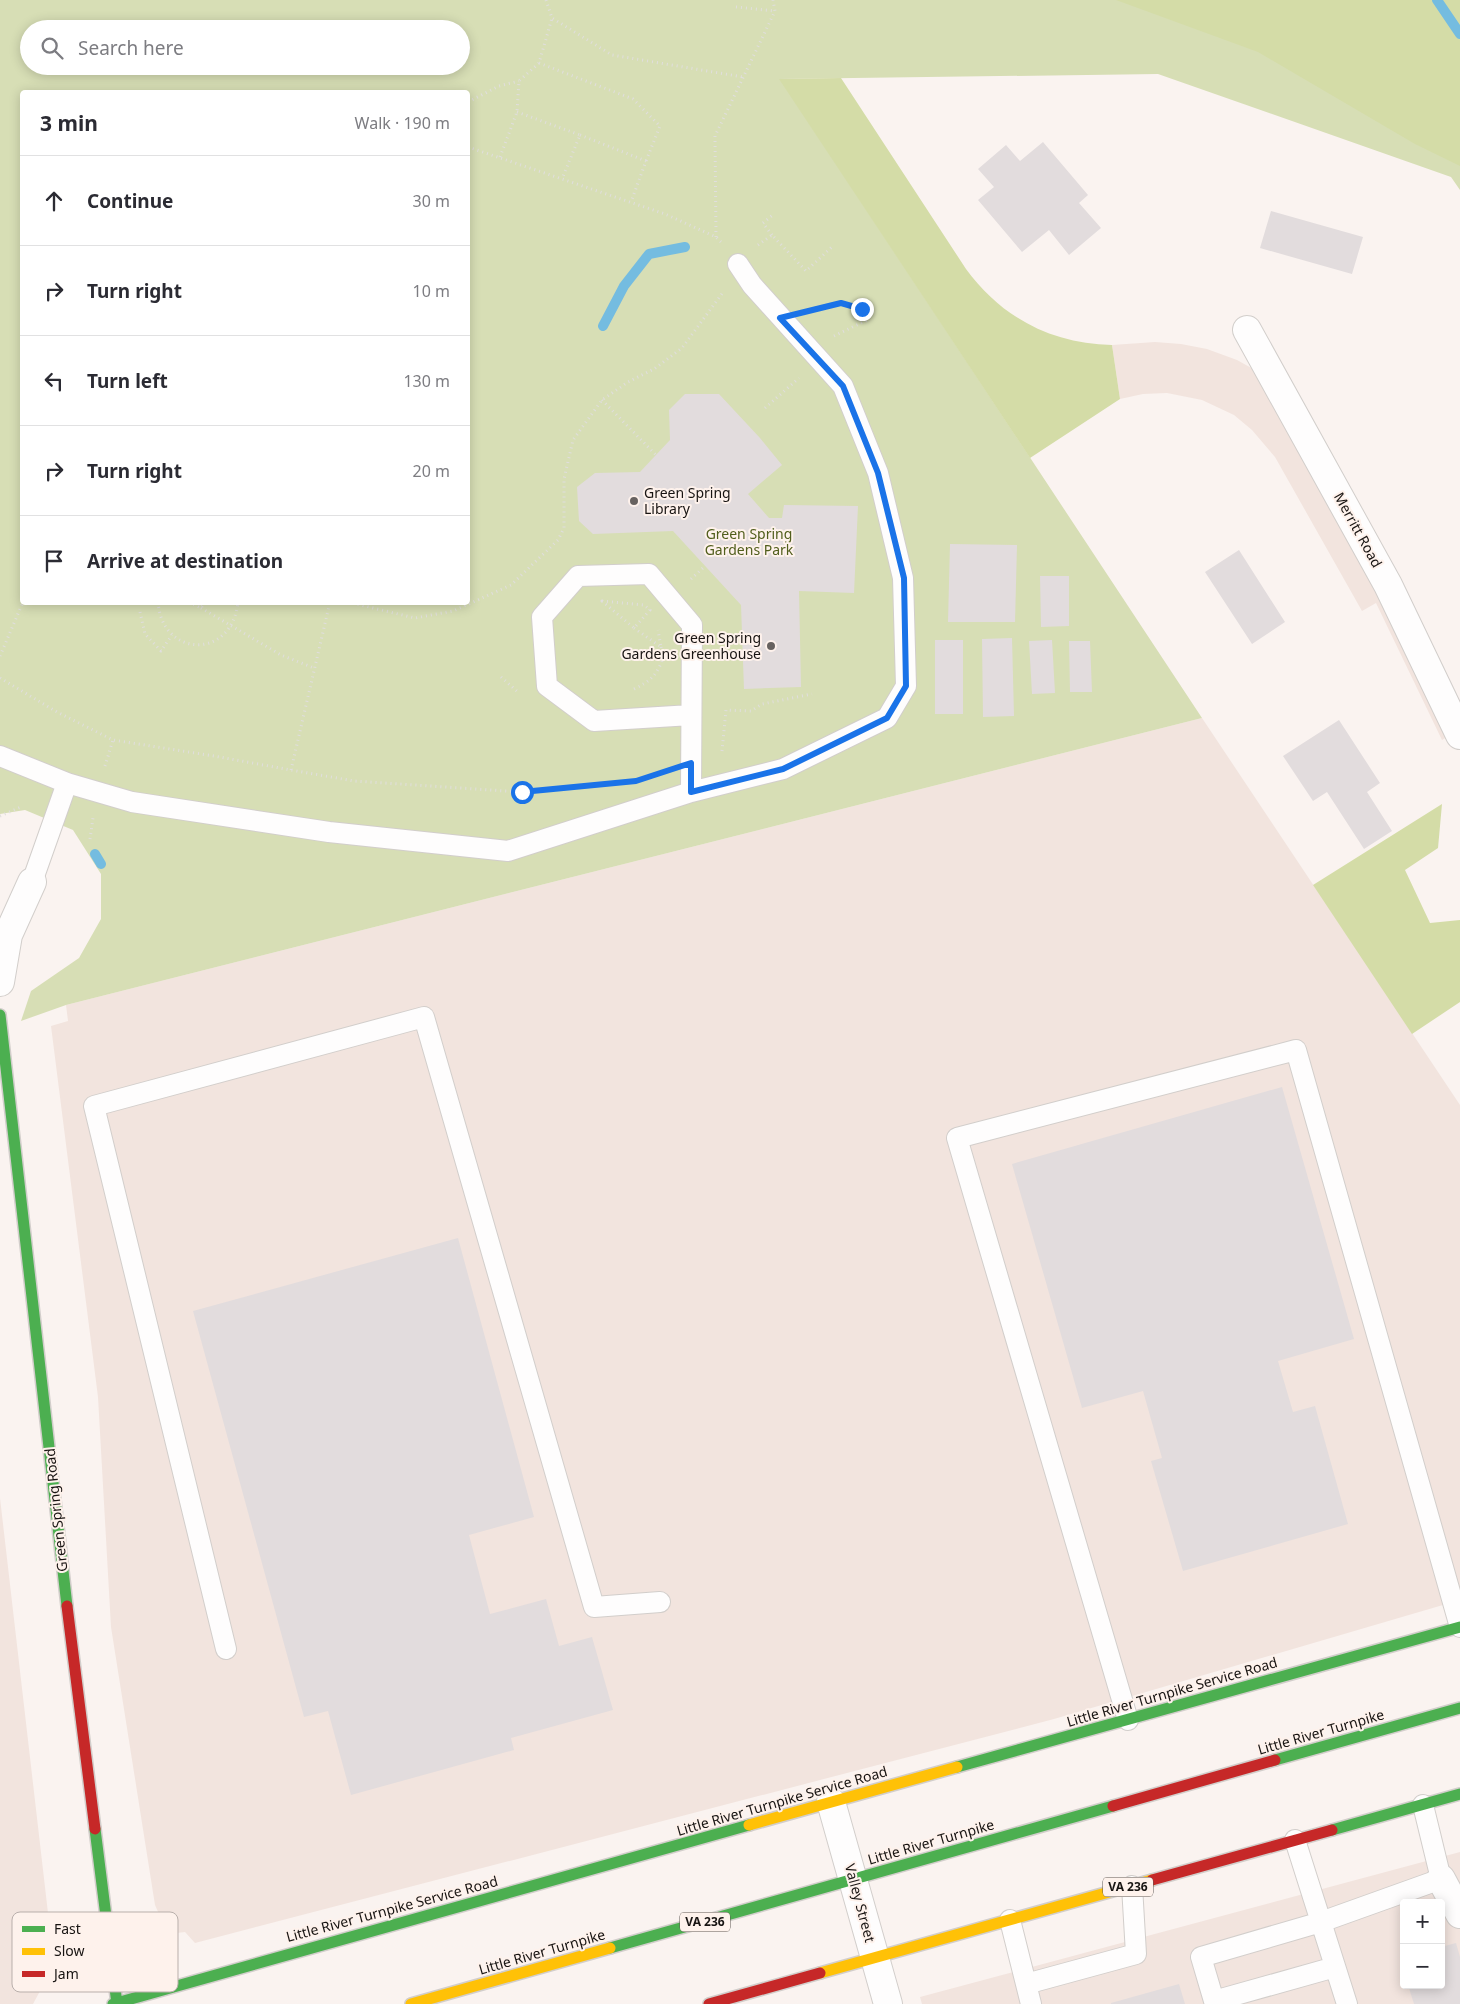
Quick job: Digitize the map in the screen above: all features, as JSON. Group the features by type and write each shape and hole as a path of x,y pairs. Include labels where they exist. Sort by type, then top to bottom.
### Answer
{"street":[{"name":"Merritt Road","path":"1247,330 1388,585 1460,735"},
{"path":"0,982 8,935 32,882"},
{"name":"Green Spring Road","path":"0,1015 63,1571 105,1912"},
{"name":"Little River Turnpike Service Road","path":"178,1985 1460,1627"},
{"name":"Little River Turnpike","path":"411,2004 1460,1708"},
{"name":"VA 236","path":"709,2004 1460,1794"},
{"name":"Valley Street","path":"831,1802 888,2004"},
{"path":"1441,1878 1460,1914"},
{"name":"Little River Turnpike Service Road","path":"116,2004 155,1992"}],"lane":[{"path":"0,756 67,783 132,802 329,832 508,851 691,792 783,769 887,718 906,686 904,578 878,473 843,386 780,318 752,285 738,264"},
{"path":"691,715 594,721 547,686 542,618 578,576 649,574 692,625 691,792"},
{"path":"32,882 67,783"},
{"path":"226,1649 94,1106 424,1017 594,1607 660,1602"},
{"path":"1128,1720 957,1138 1296,1050 1460,1627"},
{"path":"1335,1967 1214,2001 1201,1957 1321,1922 1441,1878 1423,1805"},
{"path":"1295,1840 1347,2004"},
{"path":"1026,1984 1136,1954 1132,1886"},
{"path":"1010,1920 1031,2004"}],"path":[{"path":"470,101 499,86 519,81 539,64 552,18 546,0"},
{"path":"716,237 715,136 775,11 773,0"},
{"path":"736,7 775,11"},
{"path":"552,18 612,56 743,77"},
{"path":"539,64 633,100 660,126 631,202"},
{"path":"500,157 517,112 519,81"},
{"path":"517,112 646,161"},
{"path":"562,178 580,135"},
{"path":"470,148 665,214 716,237 733,254 738,264"},
{"path":"774,214 763,223 806,271 834,244"},
{"path":"470,603 511,585 558,540 564,528 564,479 573,440 602,400 628,382 654,369 682,348 718,300 738,264 772,235"},
{"path":"780,318 841,303 862,309"},
{"path":"765,408 815,354 847,328 867,320"},
{"path":"602,400 656,455"},
{"path":"687,582 705,566"},
{"path":"602,601 661,648"},
{"path":"595,605 602,601 644,605 650,610 634,628"},
{"path":"0,656 22,605"},
{"path":"158,605 161,620 172,635 184,643 198,645 211,643 223,636 232,626 237,605"},
{"path":"195,605 281,655 314,668"},
{"path":"291,770 329,605"},
{"path":"361,605 415,618 453,611 466,605"},
{"path":"140,612 145,634 161,651 172,635"},
{"path":"629,692 649,682 657,672 662,661 658,624"},
{"path":"0,678 57,712 113,740 354,781 522,792 627,782"},
{"path":"691,763 722,751 726,710 750,711 762,704 812,694"},
{"path":"0,816 22,807"}],"shaded area":[{"path":"1155,342 1207,349 1237,360 1264,375 1401,582 1460,703 1460,729 1442,740 1376,603 1362,611 1275,457 1252,430 1234,415 1202,400 1167,393 1143,394 1120,399 1112,345"},
{"path":"1202,718 1460,1105 1460,1600 1054,1719 195,1943 185,1932 178,1933 178,1912 158,1912 155,1905 111,1627 98,1397 51,1026 68,1021 66,1005"},
{"path":"0,1498 48,1912 12,1912 12,1992 39,1992 33,2004 0,2004"},
{"path":"1460,1852 1460,2004 922,2004 920,1997"}],"green space":[{"name":"Green Spring Gardens Park","path":"0,0 1460,0 1460,190 1451,177 1158,74 780,79 1202,718 66,1005 21,1021 31,991 79,958 101,919 101,874 73,830 25,810 0,814"},
{"path":"1116,0 1460,0 1460,166 1415,144 1258,52"},
{"path":"841,78 966,269 980,286 1012,314 1030,325 1069,340 1112,345 1120,399 1030,458 779,79"},
{"path":"1442,804 1438,848 1405,870 1430,923 1460,920 1460,1002 1412,1034 1313,885"}],"building":[{"path":"1043,142 1088,195 1079,203 1101,228 1069,255 1049,230 1022,252 978,200 994,187 978,169 1006,145 1020,161"},
{"path":"1271,211 1363,237 1352,274 1260,248"},
{"path":"685,394 719,394 782,465 748,494 769,518 782,518 784,505 858,506 854,593 799,591 801,687 744,689 741,605 673,531 593,534 579,521 577,487 595,473 640,472 670,440 669,410"},
{"path":"950,544 1017,545 1015,622 948,622"},
{"path":"1239,550 1285,622 1252,644 1205,572"},
{"path":"1040,576 1069,576 1069,626 1041,627"},
{"path":"1012,638 1014,716 983,717 982,639"},
{"path":"935,640 963,640 963,714 935,714"},
{"path":"1052,640 1055,693 1032,694 1029,641"},
{"path":"1069,641 1090,641 1092,692 1070,692"},
{"path":"1339,720 1380,783 1367,792 1392,831 1364,849 1327,792 1313,801 1283,756"},
{"path":"1282,1087 1354,1339 1278,1361 1293,1412 1315,1406 1348,1524 1183,1571 1151,1461 1162,1458 1143,1391 1082,1408 1012,1164"},
{"path":"458,1238 534,1517 469,1535 490,1614 546,1599 559,1646 592,1637 613,1710 511,1738 514,1750 351,1795 328,1711 304,1717 193,1311"},
{"path":"1456,1943 1460,1957 1460,2004 1414,2004 1409,1989 1445,1989 1445,1946"},
{"path":"1179,1984 1185,2004 1111,2004 1111,2003"}],"waterway":[{"path":"1437,0 1460,34"},
{"path":"603,326 624,286 649,254 685,247"},
{"path":"95,854 101,864"}],"traffic: fast":[{"path":"0,1015 67,1606"},
{"path":"957,1767 1460,1627"},
{"path":"1275,1760 1460,1708"},
{"path":"1332,1830 1460,1794"},
{"path":"610,1948 1113,1806"},
{"path":"178,1986 749,1825"},
{"path":"95,1829 105,1912"},
{"path":"115,1992 117,2004"},
{"path":"113,2004 156,1992"}],"traffic: slow":[{"path":"749,1825 957,1767"},
{"path":"820,1973 1152,1880"},
{"path":"411,2004 610,1948"}],"traffic: jam":[{"path":"67,1606 95,1829"},
{"path":"1113,1806 1275,1760"},
{"path":"1152,1880 1332,1830"},
{"path":"709,2004 820,1973"}],"place":[{"name":"Green Spring Library","path":"634,501"},
{"name":"Green Spring Gardens Greenhouse","path":"771,646"}],"route":[{"path":"522,792 636,781 691,763 691,792 783,769 887,718 906,686 904,578 878,473 843,386 780,318 841,303 862,309"}]}
